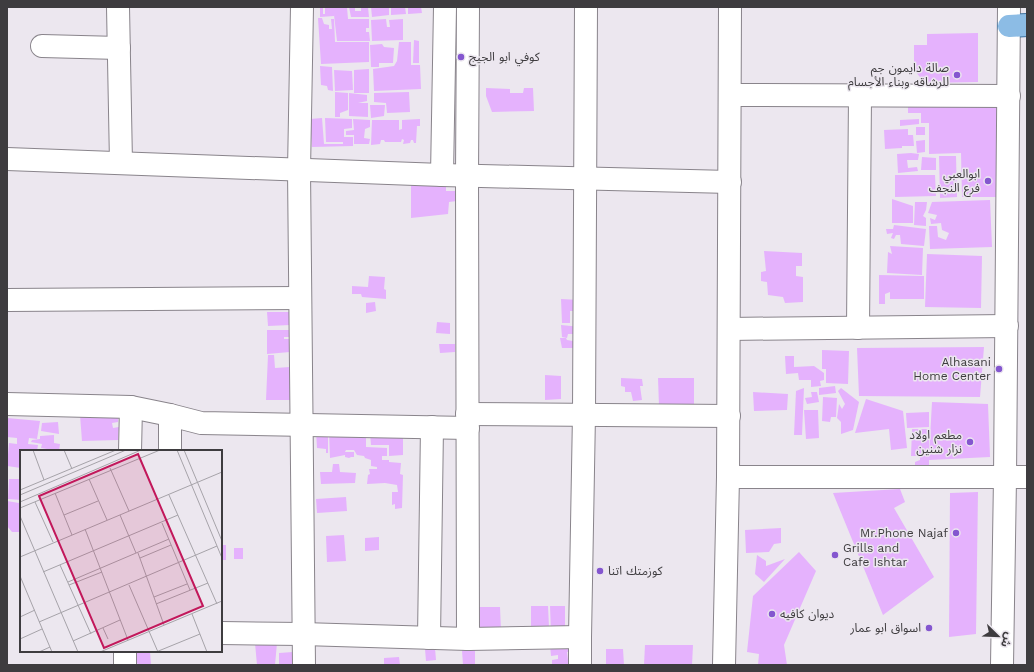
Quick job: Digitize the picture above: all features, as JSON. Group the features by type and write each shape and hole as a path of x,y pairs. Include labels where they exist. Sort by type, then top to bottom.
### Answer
{"street":[{"path":"118,7 121,163"},
{"path":"302,7 299,170 304,665"},
{"path":"442,175 445,7"},
{"path":"468,7 468,639"},
{"path":"580,665 584,414 586,7"},
{"path":"724,665 729,416 730,7"},
{"path":"1002,665 1009,96 1015,19"},
{"path":"42,46 119,48"},
{"path":"730,95 1009,96"},
{"path":"858,328 860,96"},
{"path":"7,159 467,176 730,182"},
{"path":"7,300 300,298"},
{"path":"729,329 1007,326"},
{"path":"7,404 131,407 170,414 201,423 301,425 432,427 467,421 584,414 729,416"},
{"path":"130,450 131,407"},
{"path":"170,414 170,450"},
{"path":"429,638 432,427"},
{"path":"728,477 1027,477"},
{"path":"222,634 303,634 468,639 580,637"},
{"path":"124,665 125,652"}],"building":[{"path":"320,7 323,7 323,14 325,14 325,7 347,7 348,19 369,19 369,28 366,28 366,32 369,32 370,41 337,41 334,15 320,17"},
{"path":"349,7 355,7 355,11 361,11 361,7 368,7 369,17 351,17"},
{"path":"371,7 389,7 389,15 372,17"},
{"path":"391,7 405,7 406,14 391,15"},
{"path":"408,7 421,7 422,13 408,14"},
{"path":"318,18 322,18 324,24 329,25 329,29 332,29 331,19 334,19 335,42 369,42 369,62 321,64"},
{"path":"386,19 387,27 390,27 389,20 403,19 403,40 372,41 371,20"},
{"path":"978,33 978,82 925,83 914,70 914,45 927,45 927,34"},
{"path":"414,40 419,41 419,63 413,63"},
{"path":"399,42 411,42 411,65 420,65 421,89 374,91 373,69 394,66 397,61"},
{"path":"382,44 384,47 394,48 393,63 379,63 379,67 371,67 370,45"},
{"path":"320,66 332,67 333,91 328,90 327,86 321,85"},
{"path":"369,69 369,93 354,93 354,70"},
{"path":"334,70 352,71 353,90 335,91"},
{"path":"486,88 510,89 510,93 523,93 524,88 533,88 534,111 492,112 486,96"},
{"path":"335,92 348,93 348,110 340,113 340,117 335,117"},
{"path":"409,92 410,112 387,113 386,103 374,102 374,93"},
{"path":"349,93 367,95 367,101 358,103 368,103 368,117 349,116"},
{"path":"997,100 998,197 962,197 961,153 929,154 929,123 921,123 921,113 908,113 908,105"},
{"path":"370,105 385,105 384,116 371,118"},
{"path":"322,118 324,144 343,144 343,142 326,142 325,118 352,119 352,128 344,129 344,137 353,137 353,146 312,147 310,119"},
{"path":"353,119 370,120 370,127 365,129 364,138 370,139 369,144 354,144 354,135 346,135 346,131 354,130"},
{"path":"420,119 420,126 417,126 416,143 411,140 410,143 403,144 404,140 402,139 401,142 385,142 384,140 381,140 380,144 371,145 372,120 399,120 399,130 402,129 402,120"},
{"path":"919,119 919,124 900,126 900,120"},
{"path":"916,127 925,127 925,135 916,135"},
{"path":"908,129 908,135 913,135 914,146 902,146 902,148 885,149 884,130"},
{"path":"925,140 925,152 917,153 916,141"},
{"path":"897,154 919,154 918,160 907,160 908,168 917,167 918,171 898,173"},
{"path":"939,156 956,156 957,197 940,198"},
{"path":"922,157 936,158 936,170 921,170"},
{"path":"895,175 935,175 936,196 895,197"},
{"path":"446,184 446,191 458,191 457,201 449,202 448,214 411,218 411,185"},
{"path":"892,199 913,206 913,223 892,223"},
{"path":"990,200 992,247 930,249 929,226 937,226 938,237 946,240 949,233 942,230 941,223 931,224 930,218 935,220 937,215 928,213 932,202"},
{"path":"915,202 927,202 926,210 923,216 926,218 926,226 914,225"},
{"path":"894,225 926,229 924,246 901,244 900,235 896,235 894,239 891,238 893,233 887,234 886,229 893,229"},
{"path":"890,246 923,248 922,275 887,273 888,252 892,254"},
{"path":"764,251 802,253 802,266 796,266 796,276 803,277 803,302 785,303 783,297 768,295 767,282 761,281 761,272 766,271"},
{"path":"927,254 982,256 981,308 925,307"},
{"path":"879,275 924,276 924,299 890,299 890,292 885,294 885,304 879,304"},
{"path":"369,276 385,277 384,289 386,290 386,299 362,297 361,294 352,294 352,286 368,287"},
{"path":"561,299 580,300 580,311 570,311 570,323 562,323"},
{"path":"375,302 376,311 366,313 366,303"},
{"path":"267,312 289,312 290,325 268,326"},
{"path":"437,322 450,323 450,334 436,333"},
{"path":"561,325 581,327 574,336 573,334 568,334 567,338 562,337"},
{"path":"267,330 290,330 291,337 284,337 284,339 289,339 290,352 267,354"},
{"path":"560,338 566,338 567,340 573,341 573,338 579,338 580,348 562,348"},
{"path":"439,344 455,344 455,352 440,353"},
{"path":"984,347 980,397 859,396 857,348"},
{"path":"822,350 849,351 848,384 826,383 826,369 822,369"},
{"path":"268,355 274,355 275,368 290,367 290,400 266,400"},
{"path":"785,356 794,356 794,367 814,366 824,373 824,380 820,381 821,386 811,387 811,380 799,380 798,373 786,374"},
{"path":"545,375 561,376 561,399 545,400"},
{"path":"621,378 642,379 643,386 640,386 642,400 633,401 631,392 625,392 625,387 621,386"},
{"path":"658,378 694,378 694,406 659,406"},
{"path":"835,386 836,393 819,395 819,388"},
{"path":"804,388 802,435 794,435 796,391"},
{"path":"841,388 859,402 853,430 841,434 841,422 837,418 839,404 842,409 845,404 838,391"},
{"path":"753,392 788,394 787,410 754,411"},
{"path":"811,392 817,392 819,402 807,404 805,398 812,397"},
{"path":"823,397 837,398 836,417 831,417 830,422 822,421"},
{"path":"866,399 903,411 907,448 891,450 889,429 855,433"},
{"path":"932,402 988,404 990,457 929,460 929,469 915,469 915,462 920,460 920,456 911,456 912,429 929,429 929,456"},
{"path":"804,410 818,410 819,438 806,439"},
{"path":"929,412 929,427 907,428 906,413"},
{"path":"118,413 118,422 112,423 113,428 119,427 118,440 82,441 80,415"},
{"path":"7,418 40,421 37,439 29,438 28,444 38,445 37,450 20,450 20,468 7,466 9,443 17,444 17,438 7,437"},
{"path":"58,422 59,434 41,431 42,423"},
{"path":"316,431 328,432 328,453 326,453 326,449 317,448"},
{"path":"329,431 366,432 366,447 387,448 387,456 382,456 382,460 401,463 400,474 403,475 402,508 395,509 395,504 392,505 392,492 398,492 397,485 385,483 367,484 368,475 370,474 369,469 377,469 377,467 371,466 371,460 365,458 364,456 357,455 354,450 346,450 345,452 354,452 354,457 349,458 345,457 345,455 330,458"},
{"path":"370,433 403,436 403,455 389,456 389,445 371,445"},
{"path":"54,435 54,443 60,444 59,450 41,448 42,444 31,442 32,440 40,439 40,436"},
{"path":"333,464 339,464 340,472 356,473 355,483 321,484 320,472 332,472"},
{"path":"9,479 20,479 20,500 8,499"},
{"path":"900,489 905,502 894,508 934,577 883,615 833,493"},
{"path":"978,492 976,634 949,637 950,493"},
{"path":"346,497 347,511 317,513 316,499"},
{"path":"7,501 20,504 20,532 12,532 7,526"},
{"path":"781,528 781,543 774,544 769,552 746,553 745,530"},
{"path":"344,535 346,561 327,562 326,536"},
{"path":"379,537 379,550 365,551 365,538"},
{"path":"222,545 226,545 226,560 222,560"},
{"path":"234,548 243,548 243,559 234,559"},
{"path":"799,552 816,571 784,645 787,665 758,665 759,654 747,652 753,596"},
{"path":"757,555 766,561 766,566 785,559 764,582 755,574"},
{"path":"531,606 548,606 549,627 531,633"},
{"path":"550,606 565,606 565,633 551,633"},
{"path":"477,607 500,607 501,631 478,632"},
{"path":"572,642 573,651 567,652 568,660 576,659 577,665 552,665 552,660 558,659 558,655 551,656 550,645"},
{"path":"255,643 277,643 275,665 257,665"},
{"path":"645,645 693,645 692,665 644,665"},
{"path":"435,648 436,660 426,661 425,649"},
{"path":"475,649 475,665 463,665 462,650"},
{"path":"606,649 623,649 624,665 606,665"},
{"path":"132,652 150,652 151,665 135,663"},
{"path":"293,652 301,665 279,665 279,653"},
{"path":"399,657 400,665 384,665 384,658"}],"place":[{"name":"كوفي ابو الجيج","path":"461,57"},
{"name":"صالة دايمون جم للرشاقه وبناء الأجسام","path":"957,75"},
{"name":"ابوالعبي فرع النجف","path":"988,181"},
{"name":"Alhasani Home Center","path":"999,369"},
{"name":"مطعم اولاد نزار شنين","path":"970,442"},
{"name":"Mr.Phone Najaf","path":"956,533"},
{"name":"Grills and Cafe Ishtar","path":"835,555"},
{"name":"كوزمتك اتنا","path":"600,571"},
{"name":"ديوان كافيه","path":"772,614"},
{"name":"اسواق ابو عمار","path":"929,628"}]}
